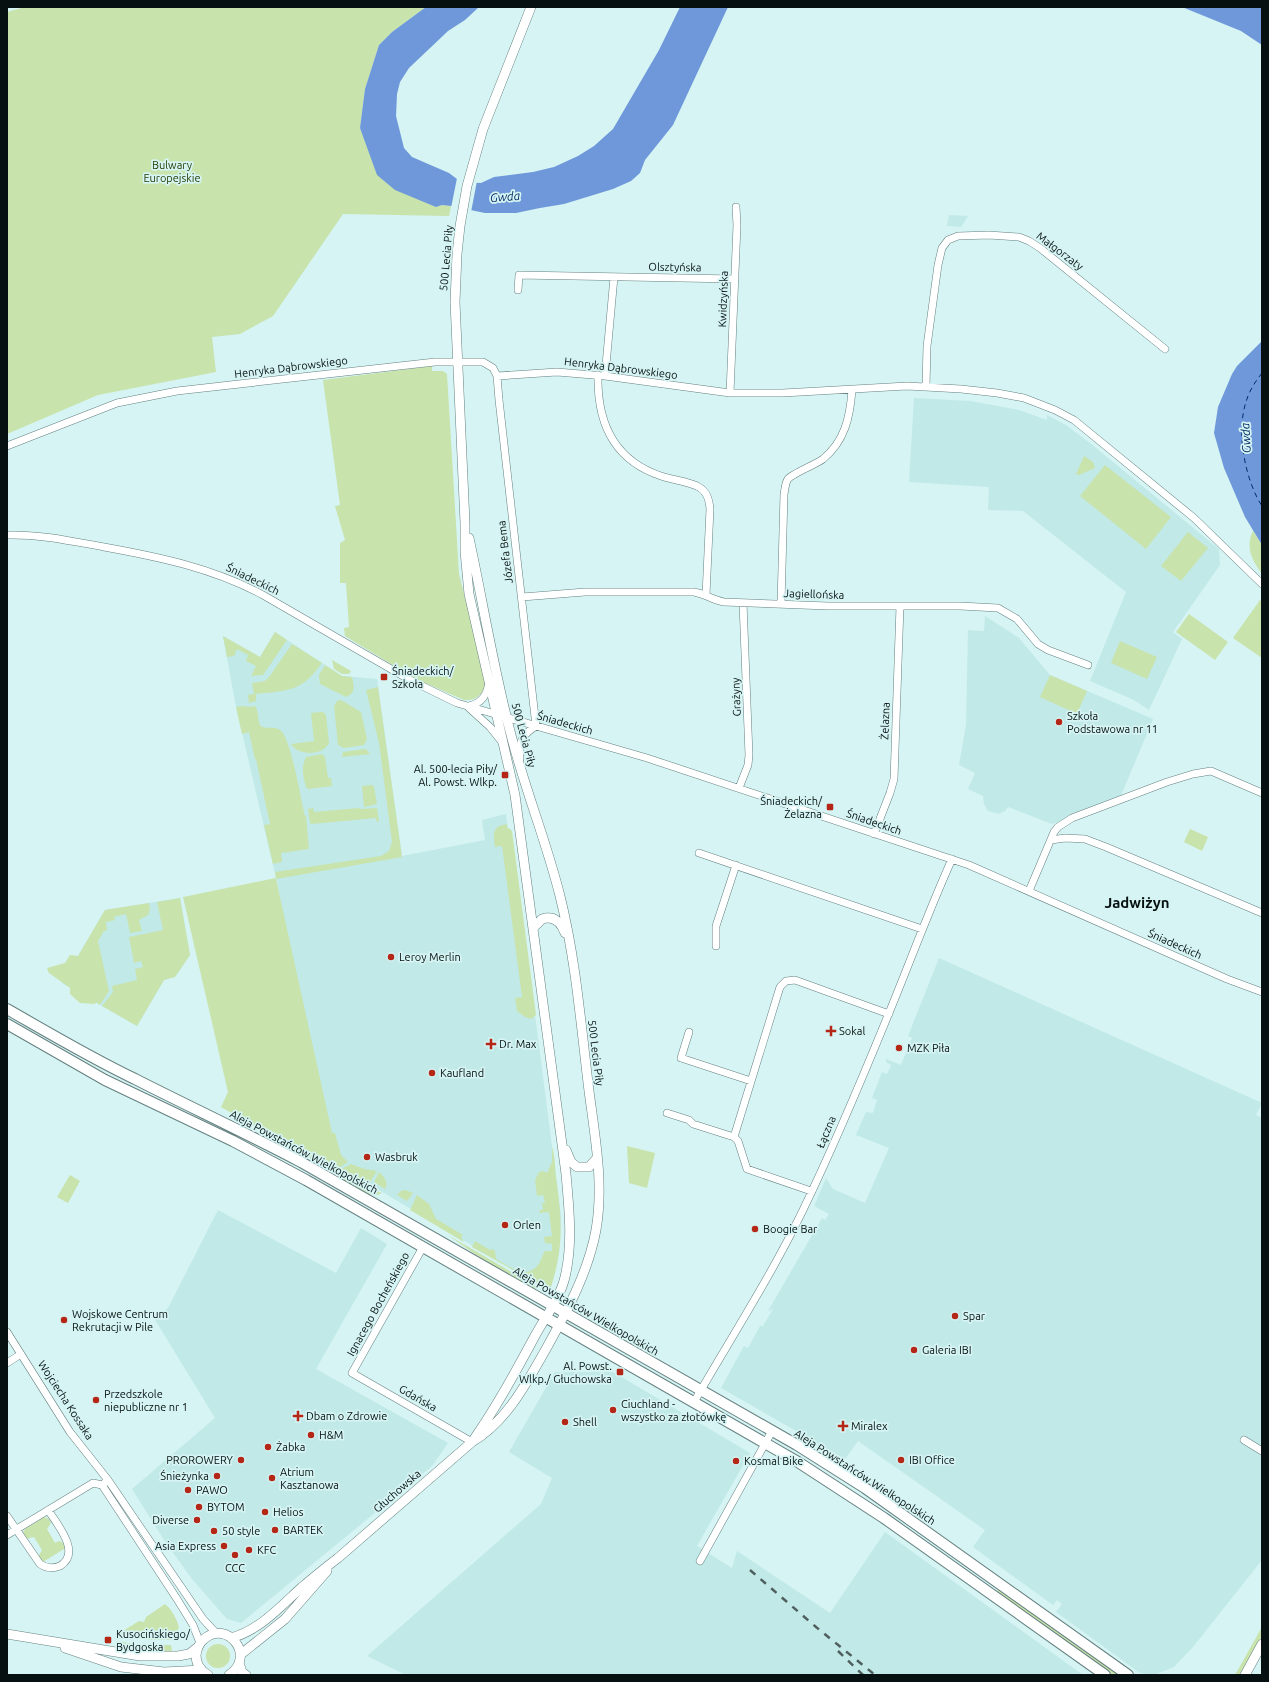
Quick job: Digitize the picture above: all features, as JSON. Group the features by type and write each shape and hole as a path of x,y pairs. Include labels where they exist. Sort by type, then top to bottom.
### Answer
{"main road":[{"name":"Aleja Powstańców Wielkopolskich","path":"7,1009 74,1048 239,1129 301,1162 772,1431 865,1488 1128,1675"},
{"name":"Aleja Powstańców Wielkopolskich","path":"7,1024 105,1080 233,1141 306,1180 809,1468 879,1514 1105,1675"}],"street":[{"name":"500 Lecia Piły","path":"531,7 483,129 473,162 460,226 455,287 465,551 469,594 489,680 554,873 564,911 571,951 597,1158 599,1202 596,1232 583,1276 559,1324"},
{"name":"Kwidzyńska","path":"730,393 737,225 736,206"},
{"name":"Małgorzaty","path":"926,386 927,346 938,265 942,248 948,240 958,236 989,235 1019,237 1029,241 1040,248 1165,349"},
{"name":"Olsztyńska","path":"518,290 519,275 735,279"},
{"path":"614,277 599,404 602,417 611,437 620,449 635,463 647,471 697,486 705,492 708,497 710,509 706,595"},
{"name":"Henryka Dąbrowskiego","path":"7,446 117,403 156,394 327,375 416,363 479,362 487,363 493,368 497,376 557,372 602,375 730,393 783,393 926,386 978,390 1024,398 1064,414 1084,428 1194,518 1262,584"},
{"name":"Józefa Bema","path":"497,376 536,726"},
{"path":"781,604 784,494 786,483 791,477 822,459 835,446 848,421 852,390"},
{"name":"500 Lecia Piły","path":"465,523 502,716 505,746 515,795 568,1198 570,1237 565,1277 561,1290 546,1318"},
{"name":"Śniadeckich","path":"7,535 55,538 177,562 219,575 245,585 436,694 467,706 647,758 952,859 1029,891 1227,979 1262,992"},
{"name":"Jagiellońska","path":"522,597 600,592 694,592 717,600 743,603 998,608 1017,619 1038,644 1048,650 1088,665"},
{"name":"Grażyny","path":"739,788 748,765 749,755 743,603"},
{"name":"Żelazna","path":"874,834 894,779 900,606"},
{"path":"467,706 477,704 483,699 489,680"},
{"name":"Śniadeckich","path":"467,706 490,727 505,746"},
{"path":"523,778 520,742 524,735 536,726"},
{"path":"1029,891 1050,840 1058,827 1072,818 1193,774 1211,770 1262,794"},
{"path":"1050,840 1065,838 1092,842 1262,913"},
{"path":"699,853 736,864 922,928"},
{"name":"Łączna","path":"694,1402 788,1239 829,1154 952,859"},
{"path":"716,946 716,926 736,864"},
{"name":"500 Lecia Piły","path":"533,928 542,919 555,919 562,926 571,951"},
{"path":"734,1136 779,989 786,981 795,980 888,1014"},
{"path":"689,1032 681,1058 751,1081"},
{"path":"667,1113 734,1136 738,1141 747,1169 811,1191"},
{"name":"500 Lecia Piły","path":"560,1134 568,1156 574,1165 582,1168 589,1167 597,1158"},
{"name":"Ignacego Bocheńskiego","path":"352,1373 423,1247"},
{"name":"Głuchowska","path":"472,1442 493,1411 546,1318"},
{"name":"Głuchowska","path":"231,1638 239,1636 250,1630 274,1613 318,1572 338,1558 472,1442 494,1425 516,1400 559,1324"},
{"name":"Wojciecha Kossaka","path":"7,1332 70,1432 105,1483 203,1619 216,1633"},
{"path":"7,1363 21,1354"},
{"name":"Gdańska","path":"352,1373 472,1442"},
{"path":"700,1560 772,1431"},
{"path":"1244,1440 1262,1450"},
{"path":"7,1535 93,1483 105,1483"},
{"name":"Wojciecha Kossaka","path":"105,1483 193,1625 199,1645"},
{"path":"7,1516 40,1564 50,1568 61,1565 68,1556 69,1545 48,1510"},
{"name":"Głuchowska","path":"229,1675 234,1672 240,1659 285,1619 338,1558"},
{"path":"7,1634 132,1655 156,1657 189,1654 205,1638 216,1633 222,1634 231,1638 237,1643 242,1672 246,1675"},
{"path":"45,1640 121,1667 164,1672 205,1672"},
{"path":"1245,1675 1262,1644"},
{"path":"199,1645 197,1659 205,1672"}],"shaded area":[{"path":"949,215 968,216 961,227 947,226"},
{"path":"914,398 970,401 1019,410 1047,420 1047,415 1066,425 1090,443 1219,549 1220,565 1173,632 1182,639 1149,710 1134,700 1090,681 1126,592 1023,511 988,510 989,487 909,482"},
{"name":"Szkoła Podstawowa nr 11","path":"985,616 1019,638 1050,675 1153,719 1120,798 1052,824 1008,807 1005,811 999,814 988,811 984,804 983,796 968,789 975,773 959,765 966,725 968,630 984,631"},
{"path":"275,632 342,676 377,679 402,856 485,840 482,820 506,814 508,829 511,829 561,1216 559,1254 551,1286 540,1286 332,1162 276,878 236,707 223,636 260,657"},
{"path":"180,898 190,955 175,977 164,980 137,1026 62,983 105,910"},
{"path":"939,958 1262,1103 1256,1115 1262,1118 1262,1560 1193,1647 1174,1667 1154,1675 1140,1673 1056,1612 1062,1604 1057,1600 1053,1605 973,1547 985,1530 858,1441 845,1459 721,1388 744,1346 748,1348 760,1326 763,1326 773,1309 768,1311 822,1218 825,1220 829,1214 814,1206 826,1178 833,1189 865,1203 889,1148 856,1135 866,1112 873,1113 877,1100 872,1098 882,1072 887,1074 891,1065 886,1062 886,1059 901,1065 912,1038 908,1036"},
{"path":"218,1210 336,1273 361,1228 387,1244 316,1369 448,1443 432,1466 241,1623 227,1619 192,1579 166,1543 132,1489 215,1418 154,1318 168,1308"},
{"path":"555,1372 613,1372 750,1453 697,1546 732,1568 737,1551 830,1613 885,1532 1083,1675 406,1675 367,1656 541,1504 552,1478 509,1452"}],"green space":[{"name":"Bulwary Europejskie","path":"25,7 426,7 392,32 379,45 365,89 360,128 366,144 436,207 442,205 451,206 449,216 343,214 273,316 240,334 212,337 216,372 98,395 7,434 7,12"},
{"path":"432,366 432,371 443,371 447,374 459,574 485,677 484,687 480,694 469,700 464,700 414,678 345,636 344,628 349,627 346,583 340,583 340,543 345,540 335,506 340,505 323,380"},
{"path":"1084,456 1093,462 1095,468 1079,475 1076,474"},
{"path":"1105,465 1171,517 1146,549 1080,496"},
{"path":"1253,531 1262,545 1262,574 1255,564 1251,554 1250,543"},
{"path":"1188,532 1208,548 1181,581 1161,566"},
{"path":"1260,600 1262,601 1262,658 1233,638"},
{"path":"1189,614 1228,642 1215,660 1176,632"},
{"path":"275,632 287,640 263,675 251,676 256,666 246,661 248,655 237,649 234,656 227,657 223,636 260,657"},
{"path":"1120,641 1157,657 1147,679 1111,663"},
{"path":"292,644 322,663 308,680 294,688 278,692 256,694 256,701 249,703 248,695 254,694 252,683 265,681"},
{"path":"332,660 351,671 349,674 342,674 334,669"},
{"path":"325,665 342,676 352,677 354,686 353,691 349,695 346,697 320,684 319,675"},
{"path":"1050,675 1087,691 1077,714 1040,697"},
{"path":"378,687 402,857 276,879 332,1133 335,1133 341,1155 348,1162 337,1169 330,1169 221,1107 228,1092 183,897 276,878 275,872 381,856 389,851 392,842 379,743 366,690"},
{"path":"341,700 361,712 367,739 364,745 344,748 338,745 334,706 337,701"},
{"path":"255,706 260,725 262,727 278,729 284,735 292,756 306,816 309,849 281,853 282,862 273,864 264,825 270,824 256,759 249,732 242,734 236,707"},
{"path":"323,712 326,715 329,743 326,747 322,750 310,753 299,751 294,748 291,744 314,741 311,713"},
{"path":"366,749 370,754 342,757 343,752"},
{"path":"322,754 325,757 328,778 331,778 332,786 308,789 306,787 303,775 304,760 306,757"},
{"path":"362,786 374,786 377,804 364,807"},
{"path":"313,808 314,812 377,808 379,822 377,822 376,818 312,824 310,823 308,809"},
{"path":"507,824 507,827 512,831 536,1015 531,1019 525,1017 517,1011 515,998 522,997 502,846 495,847 494,842 496,829"},
{"path":"1190,829 1208,837 1202,851 1184,842"},
{"path":"180,898 190,955 175,977 164,980 137,1026 102,1006 113,992 112,986 137,980 135,969 143,967 141,961 134,963 129,937 163,930 157,902"},
{"path":"149,903 150,909 148,915 139,920 142,931 130,933 126,914 114,917 115,920 106,922 107,931 104,931 98,941 109,991 100,1005 96,1002 95,1004 80,1003 70,994 70,988 49,973 47,968 65,963 70,955 78,956 105,910"},
{"path":"627,1146 655,1153 647,1188 629,1183"},
{"path":"552,1147 560,1206 561,1232 555,1272 551,1287 547,1289 472,1247 475,1241 490,1250 492,1249 495,1251 496,1259 513,1269 525,1272 535,1268 540,1262 545,1251 552,1251 552,1244 545,1243 544,1237 552,1236 549,1212 540,1213 539,1210 543,1210 542,1203 545,1203 543,1195 537,1196 535,1180 539,1172 543,1171 547,1173 552,1162"},
{"path":"351,1164 364,1169 377,1171 370,1182 365,1184 339,1170"},
{"path":"328,1171 344,1176 369,1190 382,1193 377,1195 368,1194"},
{"path":"379,1172 385,1180 385,1189 374,1182"},
{"path":"70,1175 80,1181 68,1203 57,1197"},
{"path":"405,1190 413,1193 407,1201 397,1195 401,1191"},
{"path":"417,1195 429,1204 436,1219 463,1235 461,1237 464,1242 410,1210"},
{"path":"448,1235 537,1287 536,1290 479,1257"},
{"path":"44,1517 49,1519 51,1523 47,1529 55,1543 59,1541 62,1542 65,1547 43,1562 38,1557 42,1550 34,1537 26,1539 23,1532 25,1529"},
{"path":"999,1589 1120,1675 1113,1675 998,1593 997,1591"},
{"path":"165,1604 170,1608 179,1628 171,1640 150,1640 118,1636 118,1634 139,1621 144,1622 146,1617"},
{"path":"1262,1627 1262,1636 1240,1675 1235,1675"},
{"path":"117,1641 139,1645 171,1645 172,1651 147,1651 116,1643"},
{"path":"218,1644 223,1645 229,1651 229,1661 223,1667 218,1668 213,1667 207,1661 206,1656 207,1651 213,1645"}],"water":[{"name":"Gwda","path":"426,7 479,7 465,20 448,31 409,68 400,82 397,94 396,116 404,148 412,157 449,173 461,182 481,183 494,177 533,172 554,167 578,156 594,146 613,129 659,50 680,7 728,7 673,125 645,160 640,173 631,181 613,189 564,204 516,213 485,213 451,206 442,205 436,207 395,190 377,175 360,128 365,89 379,45 392,32"},
{"path":"1182,7 1262,7 1262,45 1241,31"},
{"name":"Gwda","path":"1262,341 1262,545 1245,517 1224,468 1214,433 1218,407 1232,374 1237,366"}],"pier":[{"path":"457,178 462,180 477,181 471,212 451,208"}],"ferry route":[{"path":"1262,373 1252,387 1247,398 1243,414 1242,427 1242,441 1247,470 1251,483 1262,506"}],"railway":[{"path":"750,1570 875,1675"},
{"path":"838,1651 863,1675"}],"place":[{"name":"Śniadeckich/ Szkoła","path":"384,677"},
{"name":"Szkoła Podstawowa nr 11","path":"1059,722"},
{"name":"Al. 500-lecia Piły/ Al. Powst. Wlkp.","path":"505,775"},
{"name":"Śniadeckich/ Żelazna","path":"830,807"},
{"name":"Leroy Merlin","path":"391,957"},
{"name":"Sokal","path":"831,1031"},
{"name":"Dr. Max","path":"491,1044"},
{"name":"MZK Piła","path":"899,1048"},
{"name":"Kaufland","path":"432,1073"},
{"name":"Wasbruk","path":"367,1157"},
{"name":"Orlen","path":"505,1225"},
{"name":"Boogie Bar","path":"755,1229"},
{"name":"Spar","path":"955,1316"},
{"name":"Wojskowe Centrum Rekrutacji w Pile","path":"64,1320"},
{"name":"Galeria IBI","path":"914,1350"},
{"name":"Al. Powst. Wlkp./ Głuchowska","path":"620,1372"},
{"name":"Przedszkole niepubliczne nr 1","path":"96,1400"},
{"name":"Ciuchland - wszystko za złotówkę","path":"613,1410"},
{"name":"Dbam o Zdrowie","path":"298,1416"},
{"name":"Shell","path":"565,1422"},
{"name":"Miralex","path":"843,1426"},
{"name":"H&M","path":"311,1435"},
{"name":"Żabka","path":"268,1447"},
{"name":"PROROWERY","path":"241,1460"},
{"name":"IBI Office","path":"901,1460"},
{"name":"Kosmal Bike","path":"736,1461"},
{"name":"Śnieżynka","path":"217,1476"},
{"name":"Atrium Kasztanowa","path":"272,1478"},
{"name":"PAWO","path":"188,1490"},
{"name":"BYTOM","path":"199,1507"},
{"name":"Helios","path":"265,1512"},
{"name":"Diverse","path":"197,1520"},
{"name":"BARTEK","path":"275,1530"},
{"name":"50 style","path":"214,1531"},
{"name":"Asia Express","path":"224,1546"},
{"name":"KFC","path":"249,1550"},
{"name":"CCC","path":"235,1555"},
{"name":"Kusocińskiego/ Bydgoska","path":"108,1640"}],"district":[{"name":"Jadwiżyn","path":"1137,903"}]}
